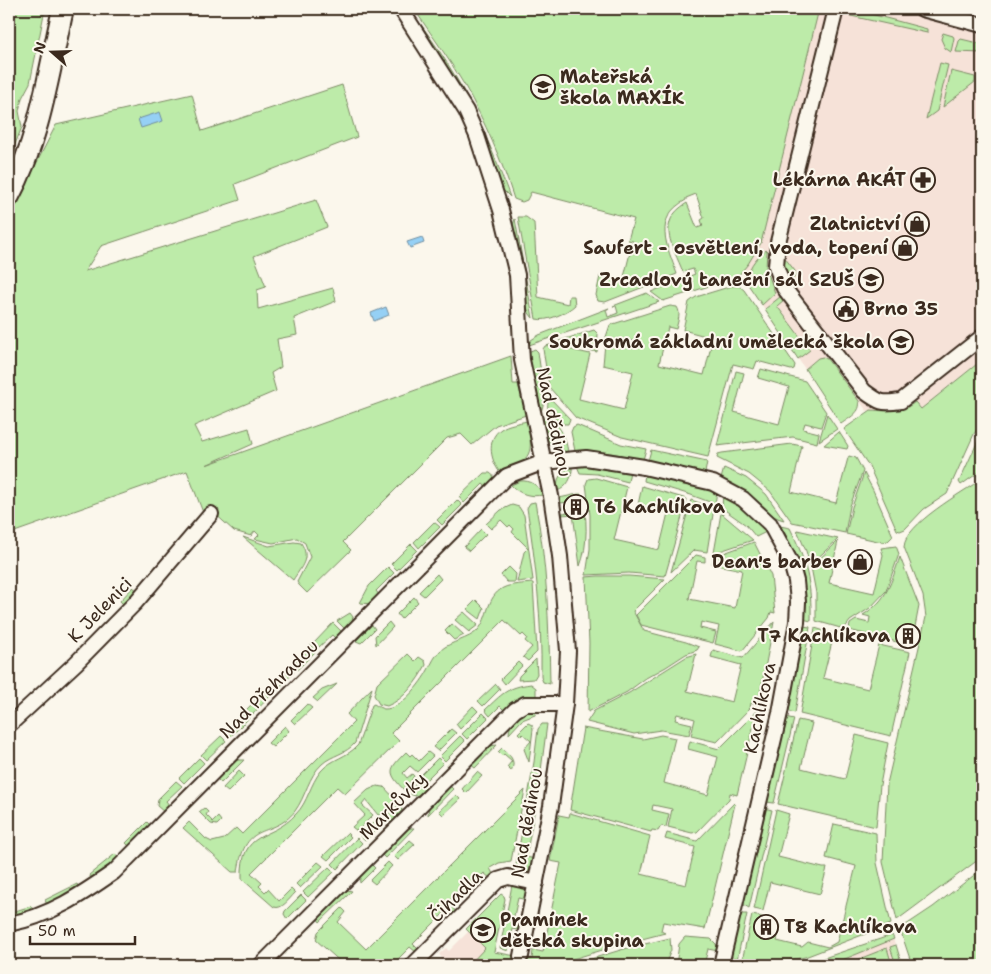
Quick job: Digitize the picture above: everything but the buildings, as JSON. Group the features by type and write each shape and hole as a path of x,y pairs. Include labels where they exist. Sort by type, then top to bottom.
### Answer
{"main road":[{"path":"9,196 34,131 62,9"}],"street":[{"name":"Nad dědinou","path":"401,9 466,112 477,136 501,210 518,275 522,360 544,462 560,556 565,597 568,651 565,704 551,806 521,956"},
{"path":"836,9 778,242 776,266 784,288 864,391 885,404 901,401 982,337"},
{"path":"922,9 982,25"},
{"name":"Kachlíkova","path":"544,462 586,458 687,476 712,483 743,499 770,524 791,563 796,582 798,602 780,714 721,965"},
{"name":"Nad Přehradou","path":"9,924 43,914 78,897 114,872 507,476 544,462"},
{"name":"K Jelenici","path":"9,725 76,663 136,602 211,514"},
{"name":"Markůvky","path":"261,965 515,710 525,704 565,704"},
{"name":"Čihadla","path":"413,965 498,880 508,878 536,883"}],"shaded area":[{"path":"819,9 893,9 982,33 982,360 921,409 915,402 897,411 867,411 827,359 818,358 805,369 747,283 744,269 761,243"},
{"name":"Pramínek dětská skupina","path":"501,894 505,899 491,965 434,965 442,958 439,954 446,948 449,951 469,931 466,929"},
{"path":"892,935 902,965 803,965"}],"green space":[{"path":"9,9 45,9 30,83 22,98 19,111 22,127 9,159"},
{"path":"414,9 819,9 761,243 748,264 737,277 663,301 651,292 695,274 693,269 683,272 671,244 669,226 671,218 677,210 687,203 697,228 703,226 701,220 704,218 696,194 686,198 686,200 675,207 669,215 666,224 666,243 677,274 605,302 598,301 596,295 600,276 623,281 633,241 628,240 634,219 531,192 527,200 522,202 514,199 486,128 465,86"},
{"path":"843,9 852,9 927,29 927,33 842,14"},
{"path":"411,11 442,55 469,101 510,197 500,184 478,123 468,102"},
{"path":"943,33 954,38 951,52 945,48 941,39"},
{"path":"961,39 982,44 982,53 956,52"},
{"path":"940,63 948,65 937,111 926,119"},
{"path":"951,71 975,77 975,82 943,107"},
{"path":"342,85 357,137 235,184 240,200 101,246 85,271 316,200 327,227 254,256 266,287 257,290 258,309 333,288 336,301 294,318 297,335 277,339 281,367 271,373 276,391 194,426 202,442 249,428 253,444 206,465 511,356 513,384 518,384 526,415 496,425 472,445 461,434 447,438 343,542 351,550 307,593 297,582 310,557 305,543 297,538 273,543 255,539 259,535 255,531 251,536 234,531 213,512 204,515 187,471 9,534 9,217 56,125 192,94 202,131"},
{"path":"518,217 526,217 534,223 538,297 568,304 569,296 574,296 575,305 557,316 541,320 536,319"},
{"path":"515,219 533,318 526,305 523,273 512,227"},
{"path":"766,250 766,268 775,293 762,305 747,283 747,278 752,264"},
{"path":"781,253 795,271 796,276 787,284 782,272"},
{"path":"732,286 739,286 744,290 795,365 794,369 791,370 757,361 754,369 733,364 708,457 622,437 576,418 549,387 543,349 545,346 550,345 590,354 579,399 624,410 633,372 603,365 605,343 633,346 634,341 615,339 615,342 605,340 610,325 670,306 677,307 679,312 678,320 676,329 668,327 659,364 704,375 713,338 683,330 689,302 696,297"},
{"path":"647,293 659,302 529,345 531,340 539,335 609,308 606,310 608,317 618,313 616,306 613,306"},
{"path":"783,296 785,299 777,306 810,350 798,359 765,309"},
{"path":"594,330 598,334 597,352 559,343 559,341"},
{"path":"535,349 538,352 543,387 547,392 541,412 528,352"},
{"path":"823,357 827,359 859,401 857,412 841,424 805,369 818,358"},
{"path":"982,360 982,422 974,434 947,494 924,509 905,529 897,530 869,466 844,429 871,410 899,410 915,402 921,409"},
{"path":"761,369 805,381 826,412 821,427 805,423 803,429 819,433 817,443 793,437 717,446 736,371 744,373 734,412 779,424 789,387 758,378"},
{"path":"550,398 570,419 568,424 562,424 550,413 548,402"},
{"path":"827,414 837,429 819,441"},
{"path":"541,418 553,421 557,425 563,435 568,452 561,451 548,441"},
{"path":"527,421 530,441 528,454 520,464 502,475 495,464 491,452 493,439 504,427"},
{"path":"577,425 621,444 646,449 643,460 618,454 575,451 571,432 573,427"},
{"path":"839,432 848,446 847,449 824,445"},
{"path":"982,432 982,470 961,485 959,482"},
{"path":"792,444 802,446 791,492 836,503 848,458 849,456 856,458 863,471 850,506 845,533 792,522 770,491 749,474 717,458 718,454 722,453"},
{"path":"651,450 707,462 705,473 648,461"},
{"path":"585,464 630,471 628,482 597,474 580,473 577,466"},
{"path":"572,466 569,482 561,490 557,491 557,482 560,476"},
{"path":"724,468 746,478 766,494 784,520 771,514 747,494 721,479"},
{"path":"484,473 490,473 497,479 488,488 483,484 464,503 459,497"},
{"path":"864,473 893,536 888,541 882,542 846,534 852,507"},
{"path":"645,474 717,491 715,504 644,481"},
{"path":"596,478 627,487 614,540 659,550 668,513 638,505 642,486 687,499 665,576 629,573 586,575 590,549 590,515 586,484 588,479"},
{"path":"982,479 982,857 897,920 883,862 887,784 926,617 923,596 904,547 907,538 914,528 924,519"},
{"path":"520,481 528,481 534,484 543,495 534,496 526,494 518,491 511,485"},
{"path":"581,494 586,521 585,550 580,566 573,514 562,515 562,513 581,511 580,501 560,503 559,498"},
{"path":"723,494 738,502 768,531 756,537 746,525 722,508"},
{"path":"457,500 462,505 442,525 437,520"},
{"path":"691,500 714,508 707,552 694,550 671,572"},
{"path":"535,502 545,570 550,684 543,682 541,677 538,592 527,508 530,503"},
{"path":"512,505 519,507 524,515 533,580 517,582 524,552 528,548 512,532 514,529 510,525 508,527 501,520 491,529 486,524 501,510"},
{"path":"721,513 753,540 714,553"},
{"path":"434,522 440,527 419,548 414,542"},
{"path":"780,526 790,528 804,562 809,584 811,621 803,619 804,607 800,571 792,547"},
{"path":"481,529 486,534 469,551 464,547"},
{"path":"797,530 838,539 810,565"},
{"path":"243,537 269,546 294,542 301,543 305,553 302,567 293,580"},
{"path":"838,541 829,583 874,593 883,555 881,548 896,546 899,554 886,591 870,608 850,621 844,629 816,621 816,593 811,567"},
{"path":"754,542 771,576 775,613 771,612 769,618 742,651 715,644 719,626 701,622 700,628 716,632 713,643 641,625 636,615 696,555 705,557 705,562 697,561 689,599 735,608 742,570 712,564 713,557"},
{"path":"411,544 417,550 397,570 391,564"},
{"path":"900,557 919,606 914,632 904,630 901,643 849,630 850,624 856,620 869,623 870,617 863,615 878,603 888,590"},
{"path":"388,567 394,573 376,591 380,596 372,604 360,603 369,586"},
{"path":"509,567 516,574 515,582 507,582 501,575"},
{"path":"437,574 441,579 424,596 419,592"},
{"path":"586,577 665,579 633,611 644,631 699,647 697,650 686,654 646,678 627,692 588,712 589,643"},
{"path":"533,583 537,652 528,661 523,657 532,647 525,641 527,638 523,634 521,636 504,620 391,733 399,741 345,794 337,787 251,873 262,883 259,886 265,892 268,889 279,901 291,889 295,893 283,905 277,908 274,907 242,879 246,851 252,843 277,829 296,814 321,771 358,745 372,705 374,704 384,709 404,701 421,682 441,650 478,630 497,592 517,584"},
{"path":"133,587 138,591 125,606 120,601"},
{"path":"414,597 418,602 401,619 397,614"},
{"path":"476,600 484,608 480,619 467,609"},
{"path":"464,612 478,625 469,632 455,620"},
{"path":"350,613 353,617 351,624 346,630 337,621"},
{"path":"389,622 393,627 376,645 375,636"},
{"path":"774,622 758,704 751,703 750,708 717,742 691,736 695,719 677,714 675,720 692,724 689,735 661,730 634,734 587,722 594,711 629,693 686,657 696,654 687,691 732,702 741,665 711,657 713,650 743,658"},
{"path":"333,623 343,633 336,639 332,635 319,647 314,643"},
{"path":"452,624 464,635 454,640 445,631"},
{"path":"372,625 375,629 361,643 356,641"},
{"path":"803,626 810,627 795,713 787,711"},
{"path":"815,628 834,634 823,678 868,689 879,645 910,652 891,736 800,714"},
{"path":"311,645 317,650 297,670 292,665"},
{"path":"408,654 415,661 419,657 425,661 426,665 414,683 399,699 387,706 379,704 374,695 377,684"},
{"path":"536,659 537,674 534,679 518,680 519,676"},
{"path":"518,662 522,666 505,684 501,679"},
{"path":"289,667 294,672 274,693 269,688"},
{"path":"337,684 318,702 313,698 322,690"},
{"path":"496,684 500,689 483,706 478,701"},
{"path":"531,684 536,688 536,697 528,697 505,711 500,706 490,716 485,710 510,689"},
{"path":"372,688 355,743 347,750 326,761 317,769 299,805 286,820 253,837 242,855 238,872 232,872 183,828 189,822 206,839 212,842 224,839 236,828 242,834 354,722 347,714"},
{"path":"266,690 271,695 252,715 246,710"},
{"path":"307,704 312,708 295,724 291,720"},
{"path":"473,706 478,711 460,729 456,724"},
{"path":"530,711 536,711 535,715 522,720 509,734 515,719"},
{"path":"757,711 737,795 730,793 729,799 697,832 692,833 668,827 672,809 653,805 652,810 669,814 666,827 661,826 658,831 652,830 651,832 570,810 583,728 643,739 661,735 675,738 664,783 708,795 718,757 688,749 690,741 719,749"},
{"path":"244,713 249,718 229,738 224,733"},
{"path":"483,713 488,718 467,739 462,734"},
{"path":"785,717 794,719 774,803 766,802"},
{"path":"798,720 812,723 801,768 845,779 856,735 888,743 880,785 876,827 778,804"},
{"path":"528,723 532,725 533,729 529,762 524,749 531,741 523,734 521,736 518,733"},
{"path":"542,724 547,724 539,786 526,857 536,859 529,871 519,872 515,871 538,729"},
{"path":"285,726 289,731 273,747 268,743"},
{"path":"451,729 456,733 438,751 433,747"},
{"path":"221,736 226,741 206,760 201,755"},
{"path":"460,736 465,741 445,761 440,756"},
{"path":"497,745 475,768 471,765 489,746"},
{"path":"502,748 510,755 513,761 511,771 507,767 512,761 504,754 502,756 498,752"},
{"path":"406,752 410,756 412,754 419,761 428,752 433,756 417,772 410,766 403,773 407,778 412,774 414,776 405,791 395,779 392,771 393,767"},
{"path":"199,758 204,763 184,783 179,778"},
{"path":"438,758 443,763 422,784 427,789 416,796 409,794 417,779"},
{"path":"237,760 244,760 221,783 217,779"},
{"path":"239,771 244,776 228,792 223,788"},
{"path":"477,772 482,776 466,793 462,789"},
{"path":"176,781 182,786 166,801 170,806 164,812 157,806 158,799"},
{"path":"377,786 384,787 396,800 378,815 366,800 362,805 373,815 357,831 352,827 365,815 354,803 368,790"},
{"path":"450,786 453,789 428,815 429,806"},
{"path":"525,790 511,861 499,863 490,868 494,876 491,879 484,873 451,906 457,913 455,916 448,909 413,944 420,951 417,953 410,947 395,962 397,965 344,965 316,940 318,932 342,908 346,912 338,922 366,949"},
{"path":"456,795 460,799 443,815 439,811"},
{"path":"400,803 402,810 392,823 387,819 365,841 360,836 375,821 384,819"},
{"path":"734,803 705,929 663,922 661,931 665,933 553,965 523,965 523,961 526,958 532,959 533,950 543,952 561,863 550,861 559,815 569,817 570,813 650,836 641,874 686,885 695,847 665,839 667,833 697,841"},
{"path":"204,808 208,812 206,815 213,822 218,817 221,821 217,825 211,824 199,812"},
{"path":"764,808 772,810 749,908 744,905 743,900"},
{"path":"776,810 789,814 778,857 827,868 820,894 770,882 763,911 754,909"},
{"path":"147,822 151,826 130,847 126,843"},
{"path":"834,824 876,833 877,863 891,924 805,957 781,962 742,961 752,915 762,917 759,931 770,934 772,924 780,926 777,941 802,947 808,942 828,947 837,942 856,866 826,858"},
{"path":"414,828 385,858 381,854 406,829"},
{"path":"347,833 351,837 328,860 323,856"},
{"path":"357,838 362,843 337,869 332,864"},
{"path":"410,840 415,844 398,860 394,856"},
{"path":"115,854 119,857 92,879 89,875"},
{"path":"318,862 323,866 300,888 296,884"},
{"path":"388,862 392,866 375,884 370,880"},
{"path":"371,864 375,868 360,883 361,875"},
{"path":"329,867 334,872 308,897 303,892"},
{"path":"982,869 982,965 912,965 900,929 933,907"},
{"path":"77,884 79,888 47,905 45,900"},
{"path":"512,885 524,888 528,894 527,900 518,898 512,925 522,928 522,931 512,929 508,951 500,948"},
{"path":"347,890 352,891 320,922 317,918"},
{"path":"501,894 505,899 494,952 516,956 514,965 469,965 485,948 466,929"},
{"path":"301,895 306,900 287,919 284,914 285,911"},
{"path":"31,906 33,910 9,917 9,913"},
{"path":"742,914 747,914 737,960 730,955 739,918"},
{"path":"892,935 894,939 830,965 803,965"},
{"path":"685,937 711,939 716,944 718,951 708,949 704,965 676,965 679,944"},
{"path":"670,938 671,950 665,965 571,965 624,949"},
{"path":"896,945 902,965 896,965 890,947"},
{"path":"887,948 892,965 855,965 854,961"}],"water":[{"path":"160,112 163,121 141,128 138,119"},
{"path":"422,237 424,243 410,248 407,242"},
{"path":"386,307 389,315 374,321 371,313"}],"place":[{"name":"Mateřská škola MAXÍK","path":"543,87"},
{"name":"Lékárna AKÁT","path":"923,180"},
{"name":"Zlatnictví","path":"917,224"},
{"name":"Saufert - osvětlení, voda, topení","path":"905,248"},
{"name":"Zrcadlový taneční sál SZUŠ","path":"871,280"},
{"name":"Brno 35","path":"846,309"},
{"name":"Soukromá základní umělecká škola","path":"901,342"},
{"name":"T6 Kachlíkova","path":"576,507"},
{"name":"Dean's barber","path":"860,562"},
{"name":"T7 Kachlíkova","path":"908,636"},
{"name":"T8 Kachlíkova","path":"766,927"},
{"name":"Pramínek dětská skupina","path":"483,930"}]}
